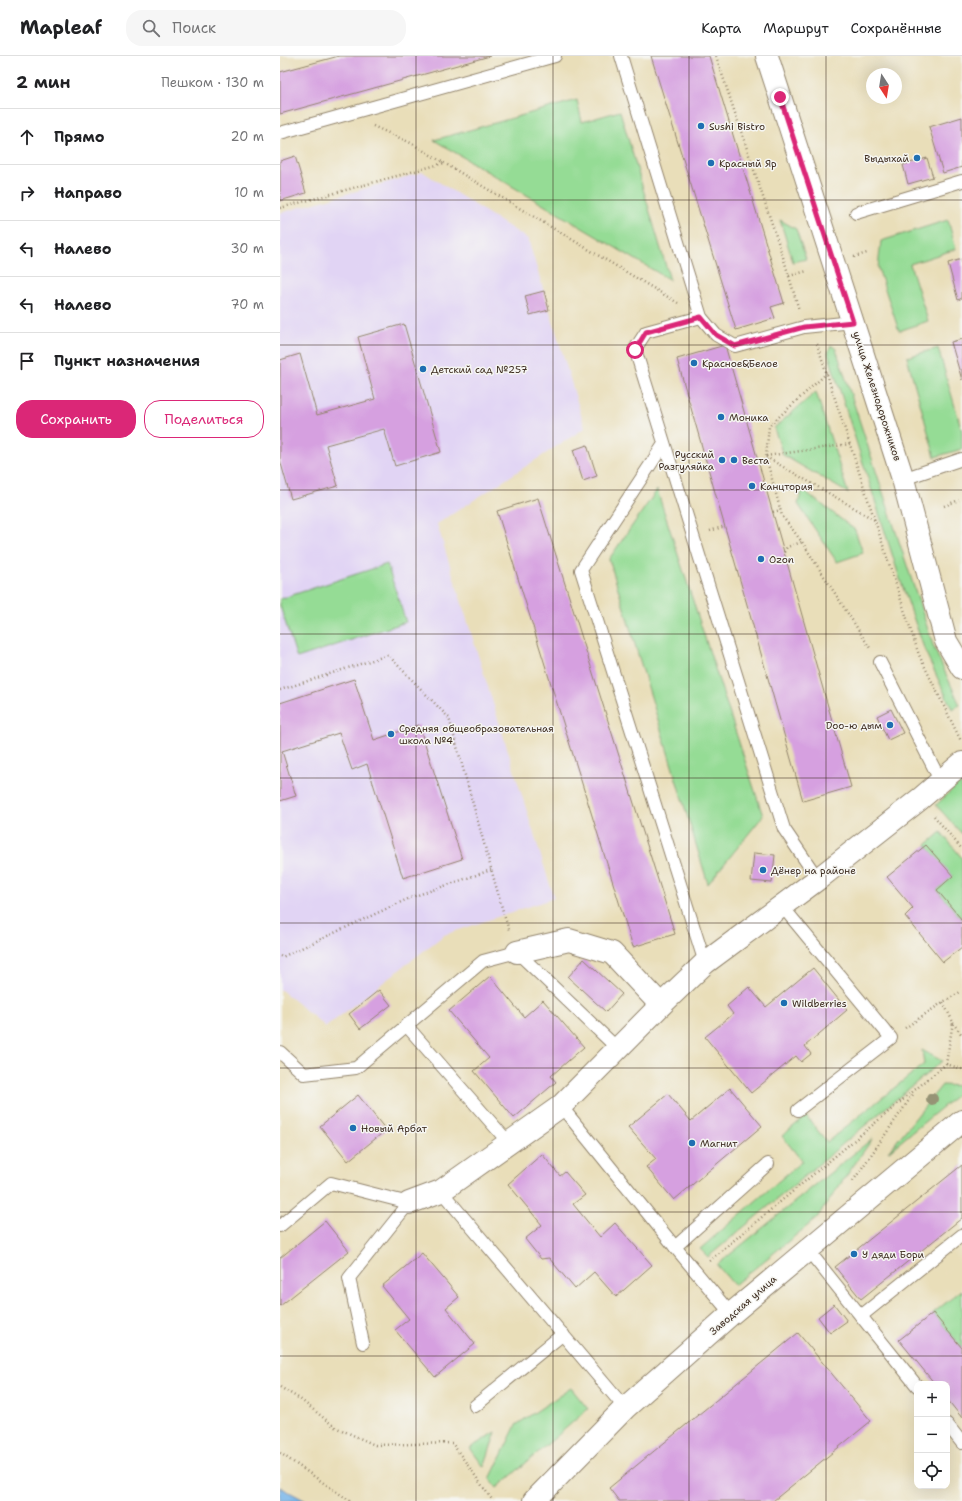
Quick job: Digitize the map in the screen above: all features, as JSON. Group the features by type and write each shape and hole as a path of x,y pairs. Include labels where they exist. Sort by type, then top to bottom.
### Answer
{"street":[{"name":"улица Железнодорожников","path":"767,56 903,479 946,641 962,668"},
{"path":"409,1203 441,1191 562,1106 661,1004 705,963 818,879 920,799 940,780 962,752"},
{"path":"517,952 569,940 612,953 661,1004"},
{"name":"Заводская улица","path":"534,1501 625,1408 731,1314 962,1121"}],"lane":[{"path":"280,134 555,56"},
{"path":"621,56 701,317 716,335 735,346 804,327 853,322"},
{"path":"856,213 962,180"},
{"path":"701,317 646,332 635,350 784,829 818,879"},
{"path":"664,444 581,570 705,963"},
{"path":"903,479 962,460"},
{"path":"880,662 940,780"},
{"path":"782,906 891,1038 798,1110"},
{"path":"280,1052 304,1074 356,1068 482,961 517,952 618,1049"},
{"path":"406,1025 509,1143"},
{"path":"562,1106 675,1247 731,1314"},
{"path":"675,1247 768,1164"},
{"path":"280,1226 331,1183 409,1203 349,1278 363,1343"},
{"path":"441,1191 625,1408"},
{"path":"861,1316 962,1235"},
{"path":"808,1250 914,1382"},
{"path":"474,1406 563,1334"},
{"path":"950,1428 962,1443"}],"path":[{"path":"716,56 789,276 804,327 817,342 919,655 962,752"},
{"path":"349,114 411,143 701,317"},
{"path":"280,208 444,163"},
{"path":"853,257 867,253"},
{"path":"789,276 807,270"},
{"path":"827,373 769,426 766,456 782,516 802,542 880,662"},
{"path":"766,456 850,444"},
{"path":"766,456 875,521"},
{"path":"944,506 959,500"},
{"path":"773,512 781,510"},
{"path":"784,552 787,547 802,542"},
{"path":"280,690 388,655 449,718 504,915 517,952"},
{"path":"920,799 962,850"},
{"path":"280,956 282,957 412,897 491,870"},
{"path":"891,1038 943,1002 962,991"},
{"path":"943,1002 962,1036"},
{"path":"696,1272 946,1064 953,1022"},
{"path":"946,1064 962,1069"},
{"path":"851,1183 917,1089"},
{"path":"280,1387 300,1398 335,1427 375,1445 452,1443 492,1501"},
{"path":"280,1453 350,1501"}],"shaded area":[{"path":"423,172 528,239 585,428 437,524 554,898 444,935 326,1027 280,989 280,213"}],"green space":[{"path":"577,100 582,122 620,111 670,280 434,140"},
{"path":"780,220 796,229 806,259 793,262"},
{"path":"948,220 956,249 910,264 928,321 899,331 878,268 881,241"},
{"path":"831,345 836,349 934,648 960,705 952,709 925,651 900,579 828,353"},
{"path":"938,348 962,431 962,449 935,457 907,357"},
{"path":"816,392 848,493 783,455 774,428"},
{"path":"802,489 855,530 863,553 837,562 798,504"},
{"path":"657,490 763,816 708,884 609,559"},
{"path":"387,564 406,622 297,658 280,606 280,599"},
{"path":"962,781 962,834 936,805"},
{"path":"941,832 962,858 962,920 937,890 952,876 926,845"},
{"path":"922,1050 942,1061 708,1257 700,1249 802,1161 782,1136 806,1116 827,1142 924,1064"},
{"path":"942,1085 962,1086 962,1091 888,1152"},
{"path":"873,1138 816,1219 734,1285 717,1265"},
{"path":"962,1290 962,1348 933,1313"},
{"path":"571,1388 588,1409 497,1488 490,1479 516,1425"},
{"path":"496,1432 484,1467 470,1448"}],"water":[{"path":"280,1487 306,1501 280,1501"}],"building":[{"path":"339,56 490,56 280,114 280,72"},
{"path":"651,56 709,56 784,303 771,307 775,318 736,330"},
{"path":"962,117 962,167 943,173 929,127"},
{"path":"295,156 306,193 280,201 280,161"},
{"path":"927,158 933,177 908,184 903,165"},
{"path":"962,259 962,298 958,300 948,263"},
{"path":"544,291 549,310 530,315 525,296"},
{"path":"404,324 441,452 395,466 384,429 326,445 338,486 291,499 280,460 280,360 300,354 317,415 375,399 358,337"},
{"path":"962,339 962,380 951,342"},
{"path":"725,345 851,787 803,801 677,359"},
{"path":"587,445 597,476 583,481 573,450"},
{"path":"538,498 675,934 633,947 497,511"},
{"path":"354,679 374,740 419,725 462,859 403,878 367,764 352,770 339,733 282,751 296,796 280,801 280,703"},
{"name":"Doo-ю дым","path":"891,709 903,733 888,740 877,716"},
{"path":"926,845 953,876 937,890 962,920 962,947 943,962 905,916 913,908 887,877"},
{"name":"Дёнер на районе","path":"754,853 775,855 772,883 751,881"},
{"path":"584,959 622,994 606,1012 568,977"},
{"path":"813,968 847,1010 805,1046 811,1054 801,1062 796,1056 751,1093 705,1037 733,1014 727,1006 749,987 766,1007"},
{"path":"490,976 524,1017 543,1000 584,1047 551,1076 556,1082 514,1118 474,1071 489,1058 449,1011"},
{"path":"379,990 391,1005 360,1029 349,1014"},
{"name":"Магнит","path":"730,1088 762,1126 674,1200 646,1167 656,1159 628,1127 668,1094 691,1121"},
{"name":"Новый Арбат","path":"358,1095 386,1130 348,1161 320,1126"},
{"path":"542,1154 560,1176 565,1172 585,1195 573,1204 600,1237 615,1223 652,1265 616,1297 594,1272 575,1289 549,1258 541,1259 525,1239 542,1225 508,1184"},
{"path":"962,1165 962,1218 861,1299 835,1267"},
{"path":"325,1221 349,1251 280,1306 280,1258"},
{"path":"422,1253 459,1297 446,1308 475,1344 435,1377 395,1330 409,1319 382,1286"},
{"path":"834,1304 847,1321 830,1333 818,1317"},
{"path":"933,1313 962,1348 962,1418 950,1403 950,1381 933,1381 899,1340"},
{"path":"798,1333 871,1421 773,1501 619,1501 609,1488"}],"place":[{"name":"Sushi Bistro","path":"701,126"},
{"name":"Выдыхай","path":"917,158"},
{"name":"Красный Яр","path":"711,163"},
{"name":"Красное&Белое","path":"694,363"},
{"name":"Детский сад №257","path":"423,369"},
{"name":"Моника","path":"721,417"},
{"name":"Русский Разгуляйка","path":"722,460"},
{"name":"Веста","path":"734,460"},
{"name":"Канцтория","path":"752,486"},
{"name":"Ozon","path":"761,559"},
{"name":"Doo-ю дым","path":"890,725"},
{"name":"Средняя общеобразовательная школа №4","path":"391,734"},
{"name":"Дёнер на районе","path":"763,870"},
{"name":"Wildberries","path":"784,1003"},
{"name":"Новый Арбат","path":"353,1128"},
{"name":"Магнит","path":"692,1143"},
{"name":"У дяди Бори","path":"854,1254"}],"route":[{"path":"635,350 646,332 701,317 716,335 735,346 804,327 853,322 780,97"}]}
